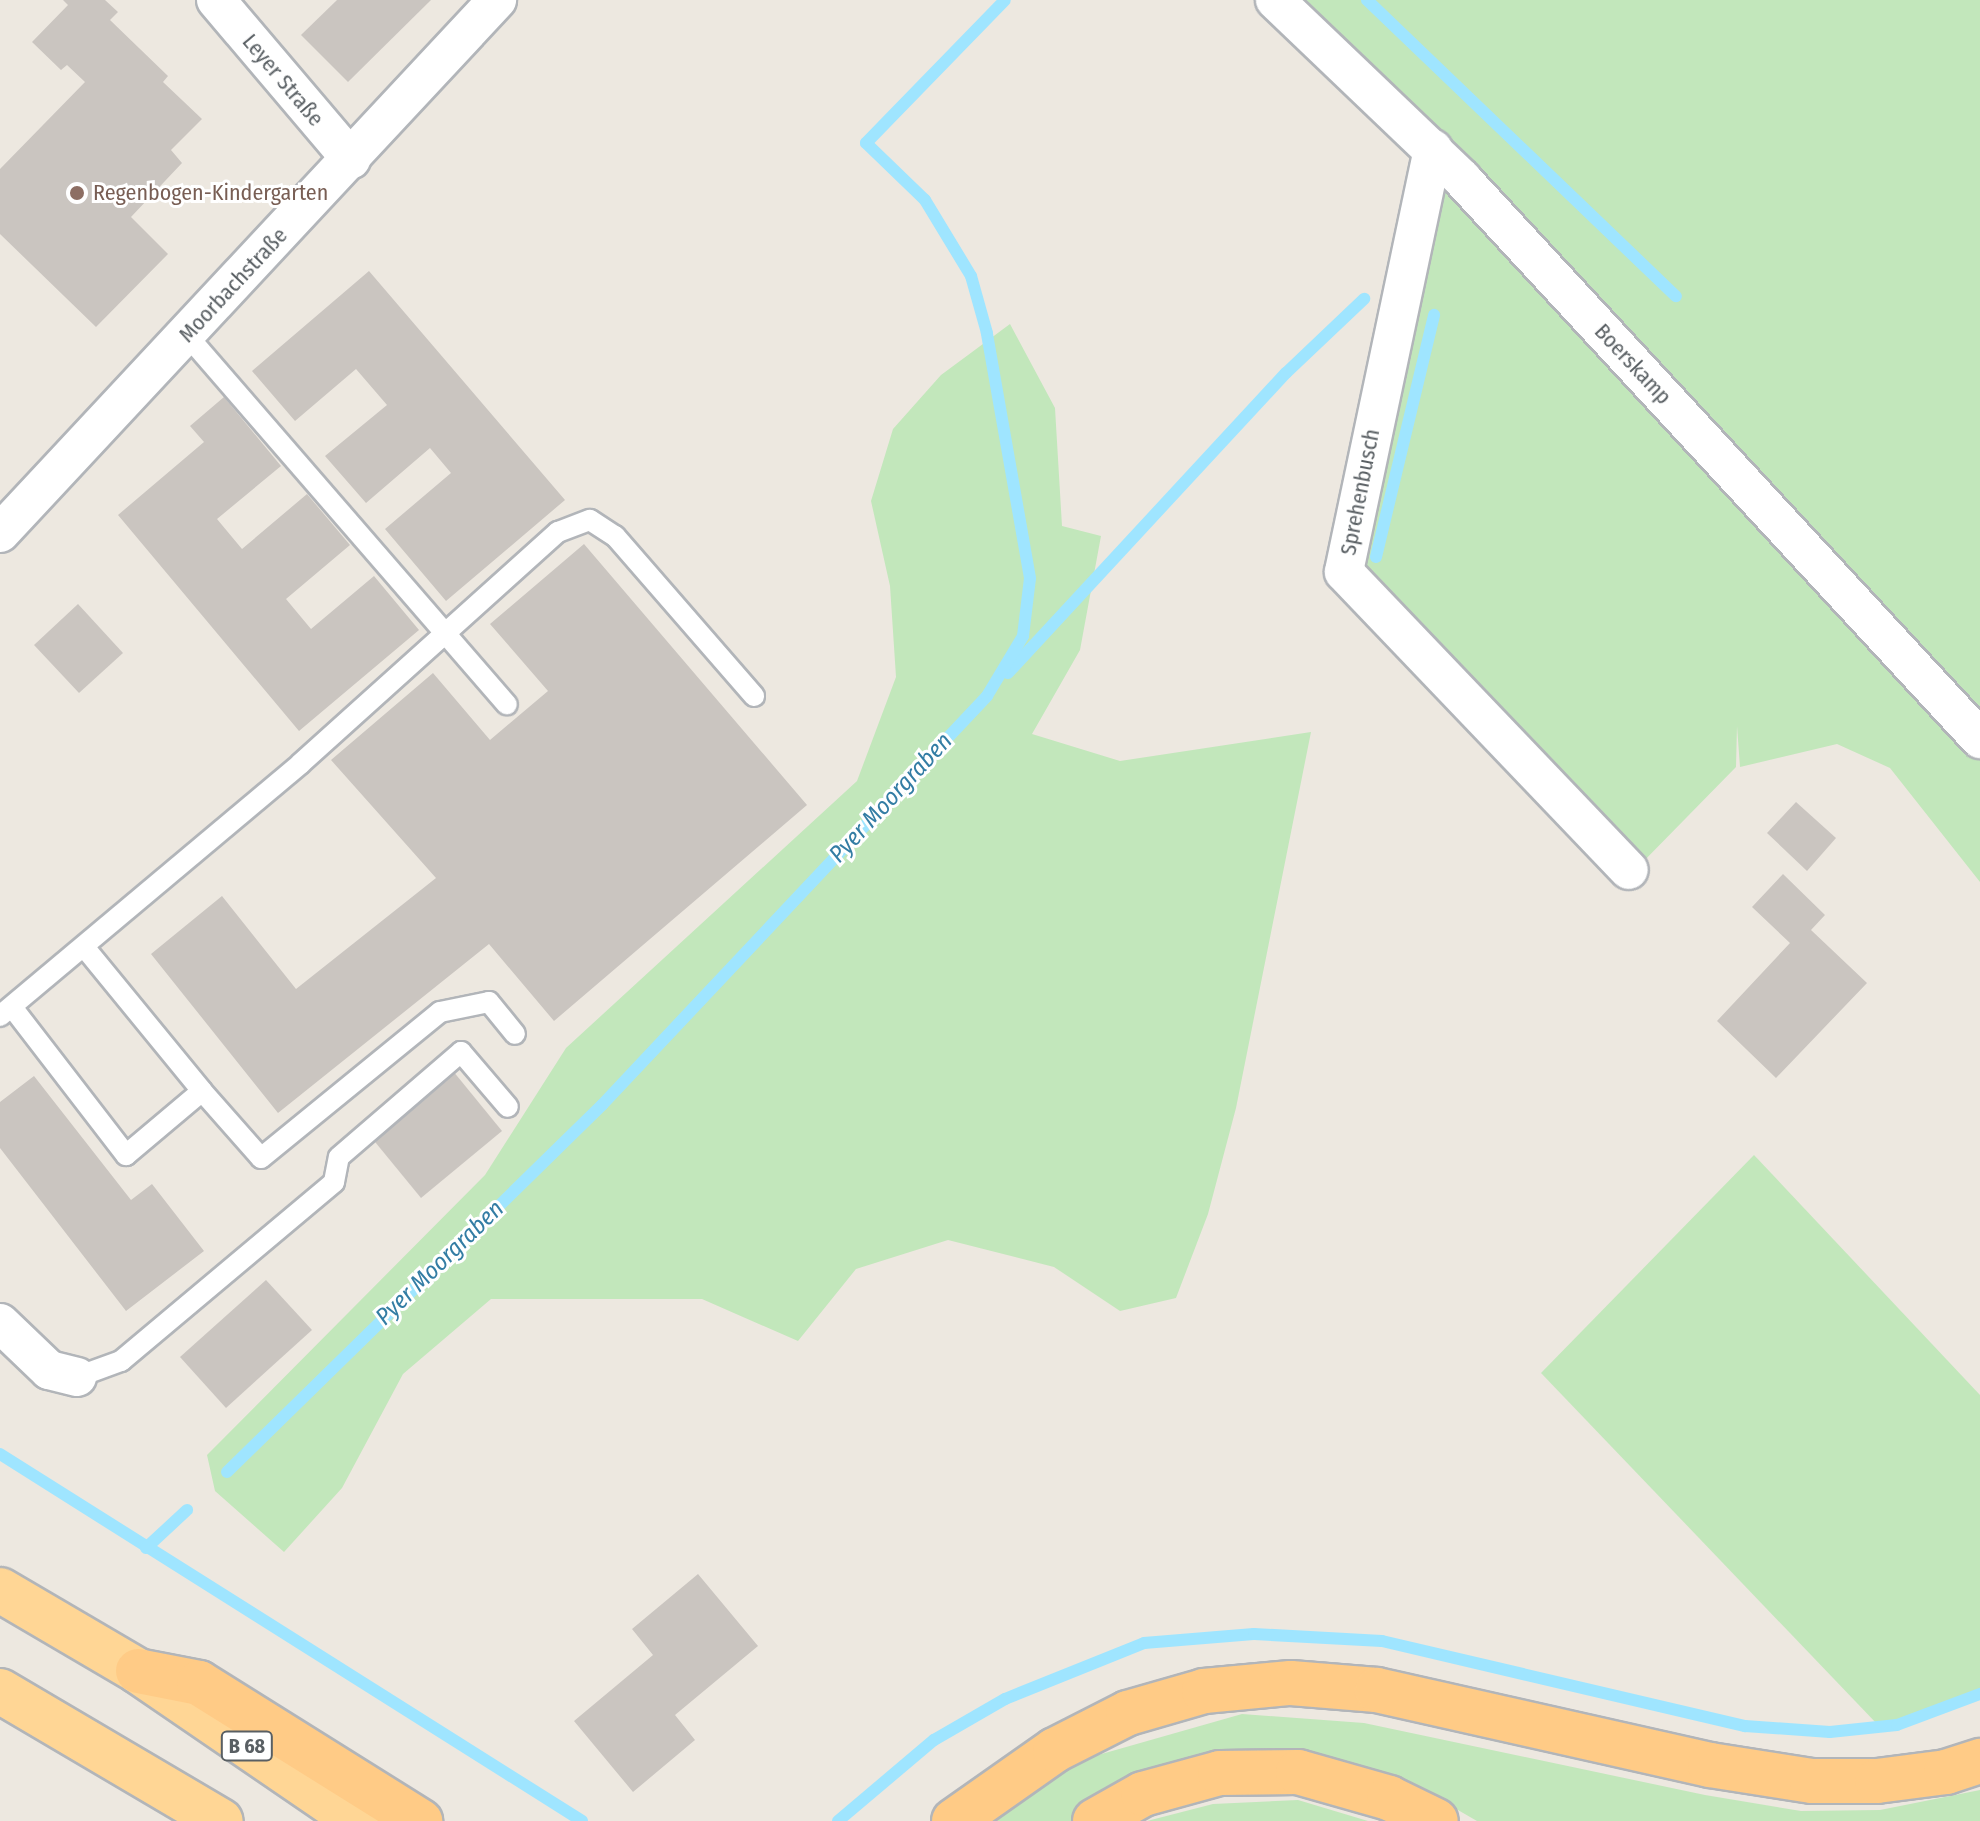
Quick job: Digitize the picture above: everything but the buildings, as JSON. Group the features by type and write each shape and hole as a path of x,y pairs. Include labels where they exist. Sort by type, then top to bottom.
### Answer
{"highway":[{"name":"B 68","path":"0,1590 138,1671 357,1821"},
{"path":"138,1671 199,1683 420,1821"},
{"path":"954,1821 1055,1750 1128,1713 1204,1691 1291,1683 1377,1690 1710,1765 1812,1781 1877,1781 1946,1772 1980,1761"},
{"path":"0,1691 221,1821"},
{"path":"1095,1821 1143,1794 1220,1773 1283,1772 1389,1798 1436,1821"}],"street":[{"name":"Leyer Straße","path":"216,0 351,159"},
{"name":"Moorbachstraße","path":"0,533 497,0"},
{"name":"Boerskamp","path":"1275,0 1433,149 1980,739"},
{"name":"Sprehenbusch","path":"1433,149 1344,572 1629,870"},
{"path":"0,1323 49,1370 77,1377"}],"lane":[{"path":"186,334 442,633 507,704"},
{"path":"202,1091 126,1155 6,1012 85,948 558,532 590,520 615,536 754,696"},
{"path":"85,948 261,1158 440,1012 489,1002 515,1034"},
{"path":"77,1377 121,1361 334,1182 339,1157 461,1052 508,1107"}],"green space":[{"path":"1275,0 1365,0 1396,32 1367,0 1980,0 1980,882 1890,768 1837,744 1740,767 1737,726 1736,767 1636,869 1355,565 1433,149"},
{"path":"1010,324 1055,408 1062,526 1101,536 1080,650 1032,734 1120,761 1311,732 1236,1108 1208,1214 1176,1298 1120,1311 1054,1267 948,1240 856,1269 798,1341 702,1299 491,1299 403,1374 342,1488 284,1552 215,1491 207,1455 485,1175 566,1048 857,781 896,677 890,586 871,501 893,429 941,375"},
{"path":"1754,1155 1980,1395 1980,1694 1897,1725 1878,1725 1541,1373"},
{"path":"1242,1714 1364,1723 1705,1795 1801,1811 1880,1810 1980,1790 1980,1821 1477,1821 1411,1783 1274,1753 1101,1797 1071,1821 994,1821 1084,1759"},
{"path":"1298,1800 1368,1821 1147,1821 1213,1804"}],"waterway":[{"name":"Pyer Moorgraben","path":"227,1472 602,1105 987,696 1023,636 1030,578 987,333 971,276 925,200 866,143 1005,0"},
{"path":"1367,0 1676,296"},
{"path":"1008,673 1286,373 1364,299"},
{"path":"1376,557 1434,315"},
{"path":"0,1454 582,1821"},
{"name":"Pyer Moorgraben","path":"146,1548 187,1510"},
{"path":"838,1821 934,1740 1005,1699 1144,1643 1254,1634 1382,1641 1745,1726 1830,1732 1897,1725 1980,1694"}],"place":[{"name":"Regenbogen-Kindergarten","path":"77,193"}]}
